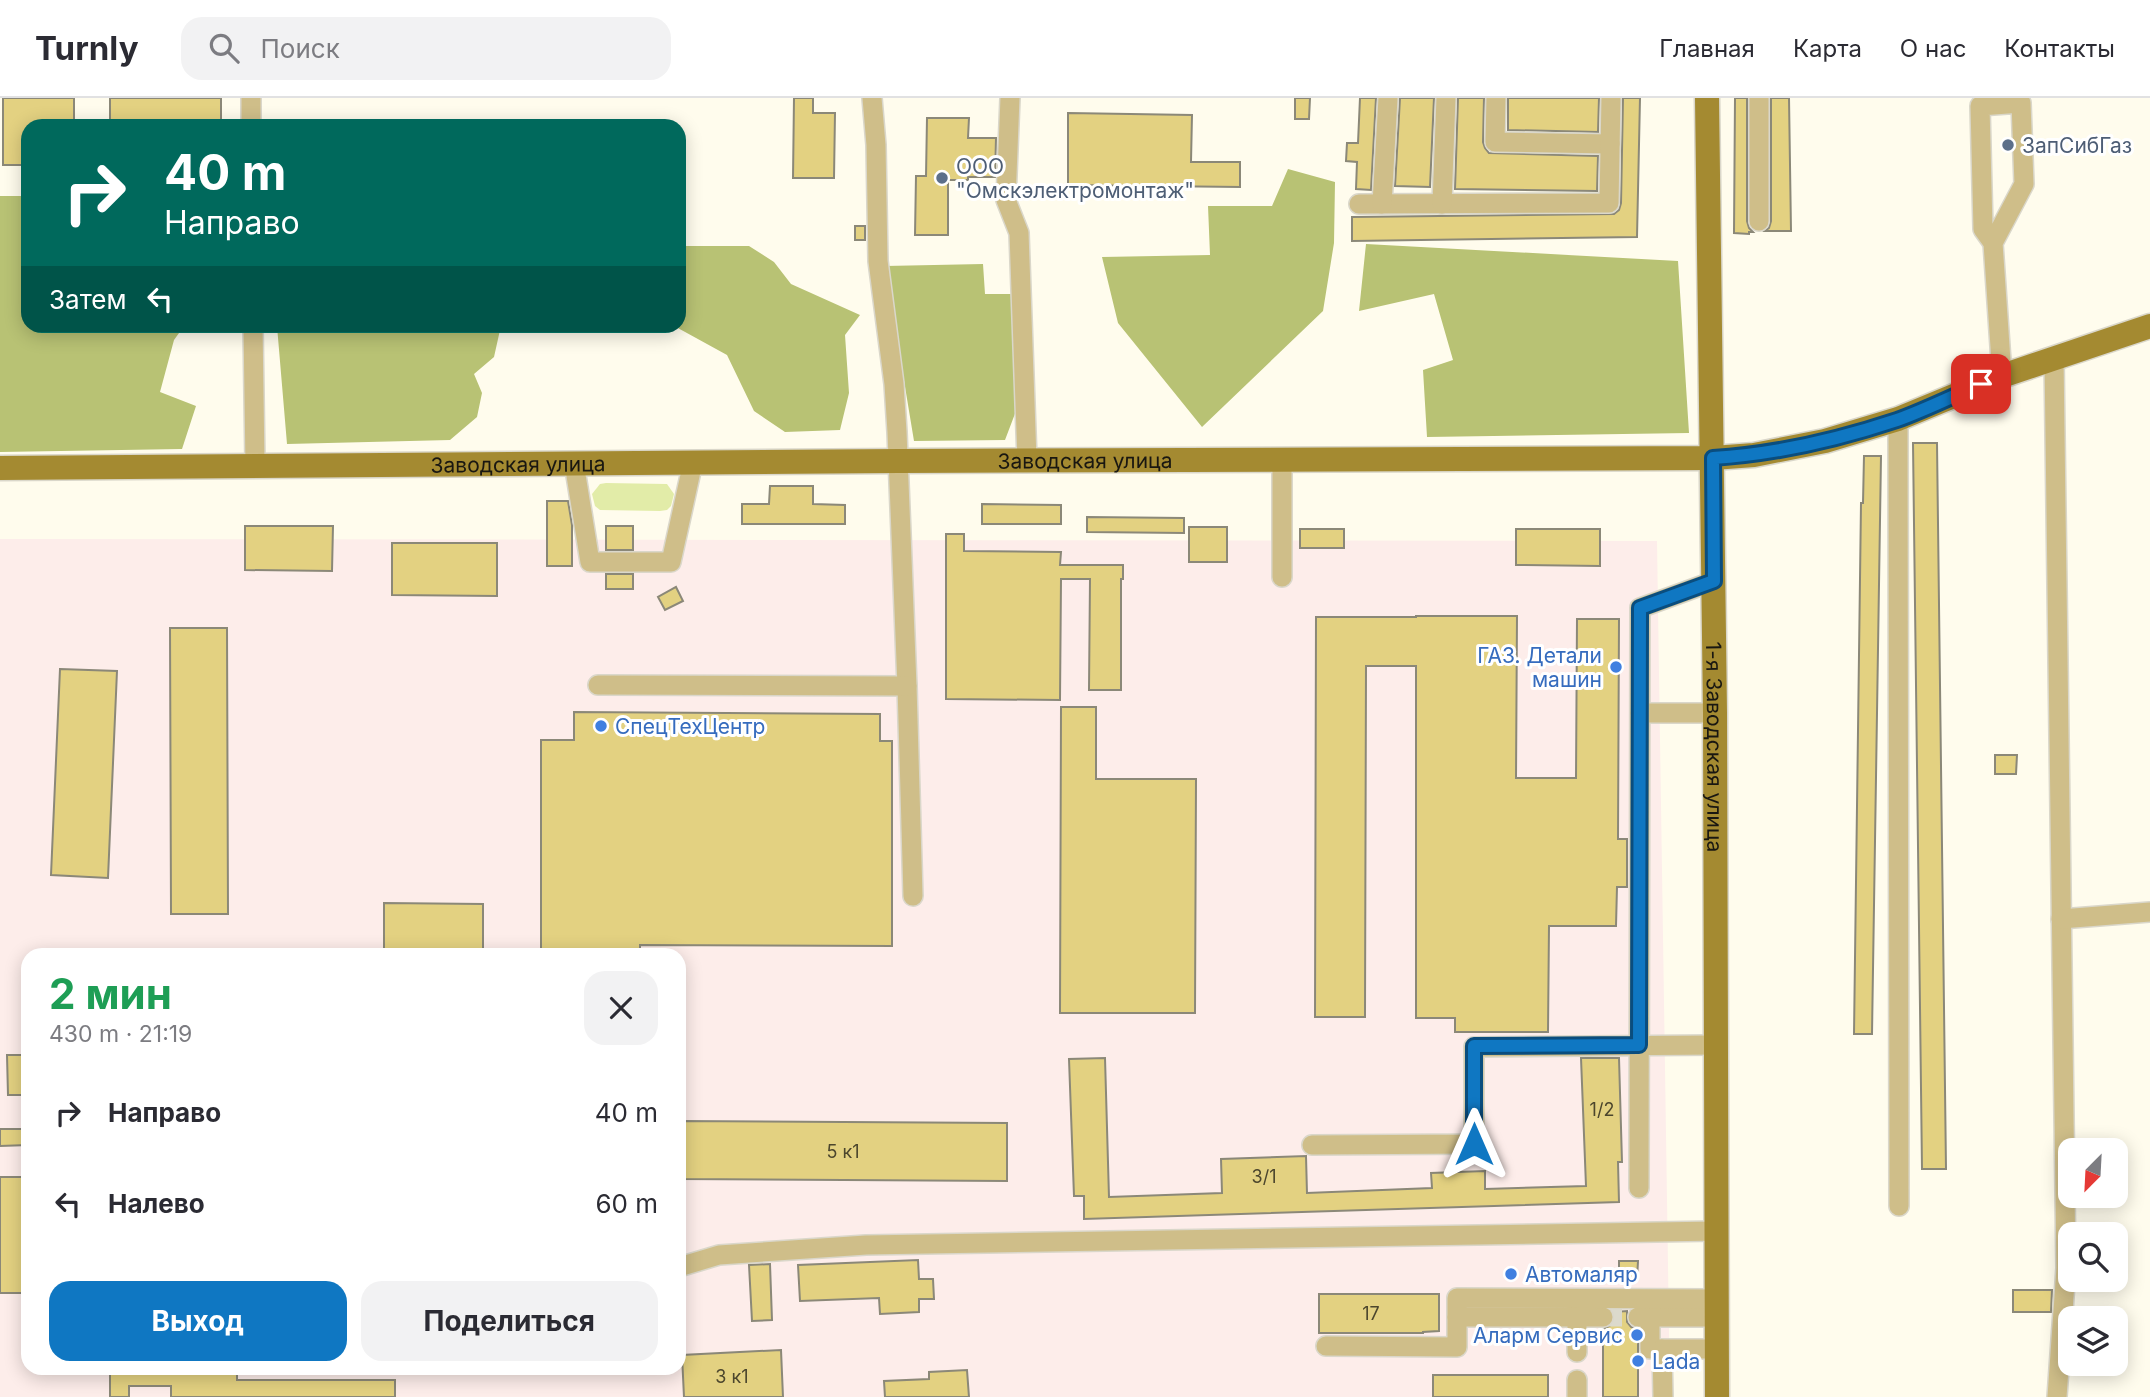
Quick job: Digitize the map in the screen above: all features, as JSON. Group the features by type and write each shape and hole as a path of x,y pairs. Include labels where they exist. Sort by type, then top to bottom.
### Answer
{"main road":[{"name":"1-я Заводская улица","path":"1707,98 1714,581 1717,1397"},
{"name":"Заводская улица","path":"0,468 1713,458 1754,455 1825,441 1898,419 2002,376 2150,326"}],"street":[{"path":"251,98 251,119"},
{"path":"872,98 876,145 878,261 894,384 899,461 913,896"},
{"path":"1010,98 1006,200 1019,233 1027,460"},
{"path":"1382,204 1388,98"},
{"path":"1442,204 1446,98"},
{"path":"1496,98 1495,142 1610,144"},
{"path":"1359,204 1609,203 1611,98"},
{"path":"1759,98 1759,221"},
{"path":"1993,243 1983,229 1980,106 2021,103 2024,184 1993,243 2002,376"},
{"path":"253,333 255,465"},
{"path":"2054,358 2066,1268 2057,1397"},
{"path":"1898,419 1899,1206"},
{"path":"1282,459 1282,577"},
{"path":"574,463 590,562 671,562 693,462"},
{"path":"1639,1188 1640,608 1714,581"},
{"path":"598,685 907,686"},
{"path":"1640,713 1715,713"},
{"path":"2061,919 2150,912"},
{"path":"1312,1145 1474,1144 1474,1046 1717,1045"},
{"path":"686,1265 719,1255 866,1245 1716,1231"},
{"path":"1326,1346 1457,1346 1457,1317 1577,1308 1646,1311 1716,1308"},
{"path":"1577,1308 1603,1317"},
{"path":"1577,1308 1577,1352"},
{"path":"1646,1311 1650,1349 1717,1349"},
{"path":"1662,1349 1662,1397"}],"shaded area":[{"path":"0,539 1657,541 1670,1397 0,1397"}],"green space":[{"path":"1288,169 1335,182 1334,243 1323,311 1202,427 1118,323 1102,257 1210,255 1208,206 1272,206"},
{"path":"0,196 21,196 21,333 179,333 174,340 160,392 196,406 182,449 0,452"},
{"path":"1366,244 1678,261 1689,433 1427,437 1423,370 1453,360 1434,294 1359,311"},
{"path":"686,246 749,246 774,262 791,284 860,315 845,335 849,393 840,430 785,432 754,411 727,355 686,332"},
{"path":"983,264 985,294 1011,294 1019,403 1005,440 914,441 885,266"},
{"path":"278,333 499,333 494,357 474,374 482,393 477,417 450,440 287,444"},
{"path":"600,484 667,484 674,494 671,506 660,511 600,510 595,506 592,494"}],"building":[{"path":"3,98 74,98 74,119 21,119 21,165 3,165"},
{"path":"110,98 221,98 221,119 110,119"},
{"path":"794,98 813,98 813,113 835,113 834,178 793,178"},
{"path":"1295,98 1310,98 1309,119 1295,119"},
{"path":"1360,98 1376,98 1371,190 1356,189 1357,162 1346,161 1347,143 1358,143"},
{"path":"1400,98 1434,98 1430,187 1395,186"},
{"path":"1458,98 1484,98 1483,142 1489,153 1598,156 1597,191 1455,189"},
{"path":"1508,98 1599,98 1598,132 1508,130"},
{"path":"1623,98 1640,98 1637,237 1352,241 1352,217 1614,214 1621,203"},
{"path":"1735,98 1747,98 1747,221 1753,232 1749,234 1734,233"},
{"path":"1771,98 1789,98 1791,231 1765,231 1771,221"},
{"path":"1068,113 1192,115 1191,162 1240,162 1240,187 1068,185"},
{"name":"ООО \"Омскэлектромонтаж\"","path":"927,118 969,118 968,138 996,138 995,177 948,180 948,235 915,235 916,176 926,176"},
{"path":"855,226 865,226 865,240 855,240"},
{"path":"1913,443 1937,443 1946,1169 1922,1169"},
{"path":"1864,456 1881,456 1872,1034 1854,1034 1861,503"},
{"path":"770,486 813,486 813,504 845,505 845,524 742,524 742,504 769,504"},
{"path":"547,501 568,501 572,525 572,566 547,566"},
{"path":"982,504 1061,505 1061,524 982,524"},
{"path":"1087,517 1184,518 1184,533 1087,532"},
{"path":"245,526 333,526 332,571 245,570"},
{"path":"606,526 633,526 633,550 606,550"},
{"path":"1189,527 1227,527 1227,562 1189,562"},
{"path":"1300,529 1344,529 1344,548 1300,548"},
{"path":"1516,529 1600,529 1600,566 1516,565"},
{"path":"946,534 964,534 964,551 1061,552 1060,565 1123,565 1121,690 1089,690 1090,579 1061,579 1060,700 946,699"},
{"path":"392,543 497,543 497,596 392,595"},
{"path":"606,574 633,574 633,589 606,589"},
{"path":"676,587 683,601 665,610 658,597"},
{"path":"1517,616 1516,778 1576,778 1577,619 1619,619 1618,839 1627,839 1627,887 1617,887 1616,926 1549,926 1548,1032 1455,1032 1455,1018 1416,1018 1416,666 1366,666 1365,1017 1315,1017 1316,617"},
{"path":"170,628 227,628 228,914 171,914"},
{"path":"60,669 117,671 108,878 51,875"},
{"path":"1061,707 1096,707 1096,779 1196,779 1195,1013 1060,1013"},
{"path":"574,712 880,714 880,741 892,741 892,946 640,945 640,948 541,948 541,740 574,740"},
{"path":"1995,755 2017,755 2016,774 1995,774"},
{"path":"384,903 483,904 483,948 384,948"},
{"path":"7,1055 21,1055 21,1095 8,1095"},
{"path":"1105,1058 1109,1197 1222,1193 1221,1159 1306,1156 1307,1193 1432,1188 1431,1173 1485,1171 1485,1189 1586,1186 1581,1058 1619,1058 1622,1162 1618,1162 1619,1202 1084,1219 1084,1196 1074,1196 1069,1059"},
{"path":"686,1121 1007,1123 1007,1181 686,1179"},
{"path":"0,1129 21,1129 21,1145 0,1146"},
{"path":"0,1177 21,1177 21,1293 0,1293"},
{"path":"918,1260 919,1279 933,1279 934,1299 919,1299 919,1312 880,1314 879,1298 800,1301 798,1265"},
{"path":"1619,1261 1638,1261 1637,1280 1619,1280"},
{"path":"770,1264 772,1320 752,1321 749,1265"},
{"path":"2013,1290 2052,1290 2051,1312 2013,1312"},
{"path":"1319,1294 1439,1294 1439,1331 1319,1333"},
{"path":"1627,1311 1627,1322 1638,1329 1638,1397 1603,1397 1603,1329 1613,1324 1614,1312"},
{"path":"781,1350 783,1397 684,1397 686,1355"},
{"path":"967,1370 969,1397 885,1397 884,1381 929,1379 929,1372"},
{"path":"110,1375 237,1375 237,1380 395,1380 395,1397 171,1397 171,1386 129,1386 129,1397 110,1397"},
{"path":"1433,1375 1548,1375 1548,1397 1433,1397"}],"tunnel":[{"path":"1603,1317 1638,1317"}],"place":[{"name":"ЗапСибГаз","path":"2008,145"},
{"name":"ООО \"Омскэлектромонтаж\"","path":"942,178"},
{"name":"ГАЗ. Детали машин","path":"1616,667"},
{"name":"СпецТехЦентр","path":"601,726"},
{"name":"Автомаляр","path":"1511,1274"},
{"name":"Аларм Сервис","path":"1637,1335"},
{"name":"Lada","path":"1638,1361"}],"route":[{"path":"1474,1144 1474,1046 1639,1045 1640,608 1714,581 1713,458 1754,455 1825,441 1898,419 1981,384"}]}
